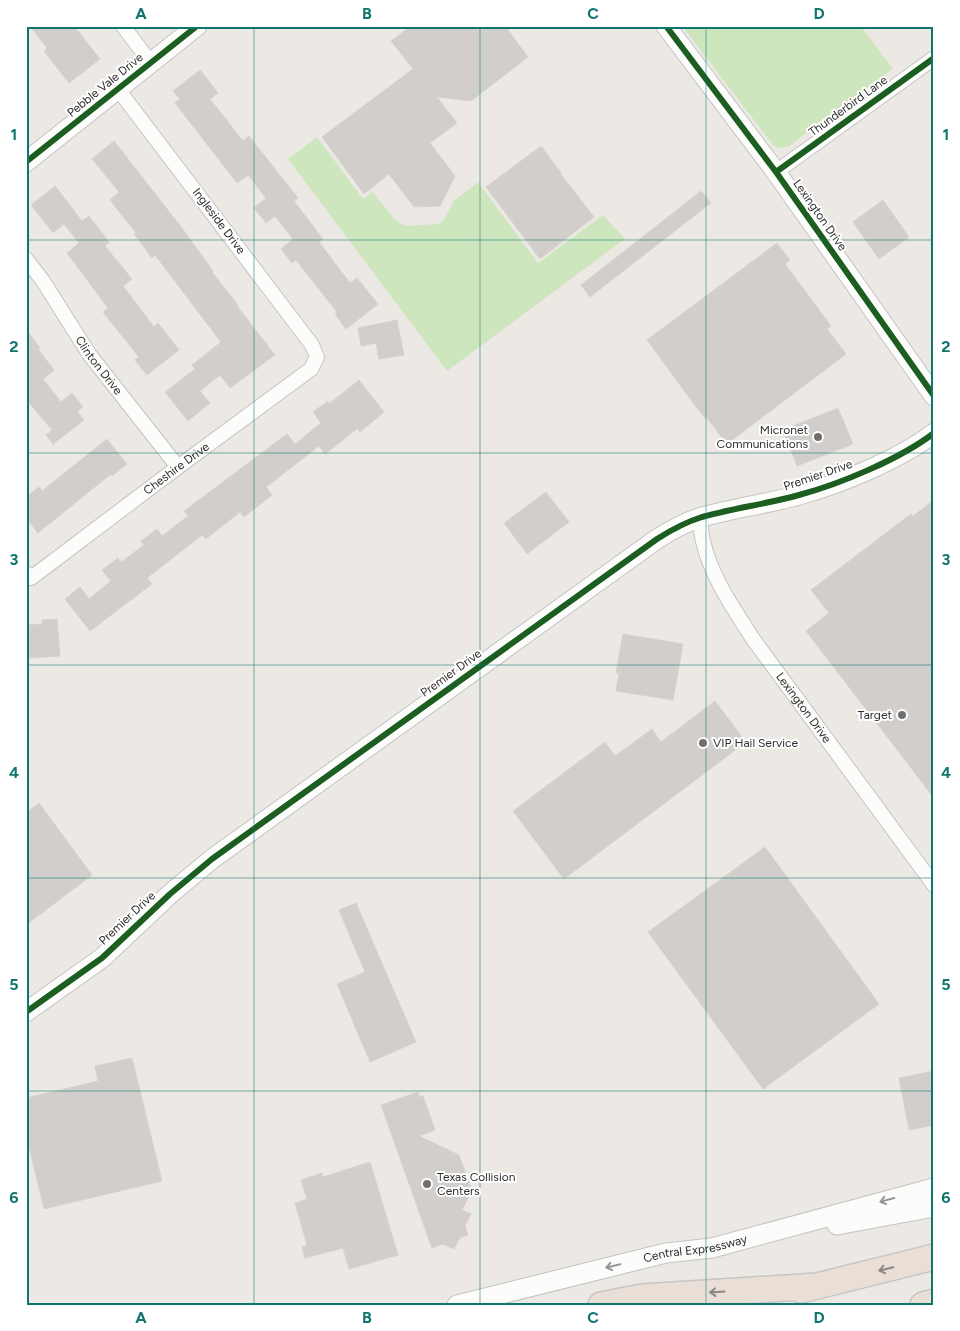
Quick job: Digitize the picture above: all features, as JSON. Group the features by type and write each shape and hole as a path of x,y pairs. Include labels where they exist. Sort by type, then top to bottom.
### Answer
{"highway":[{"path":"741,1305 934,1257"},
{"path":"600,1305 642,1297 818,1286"},
{"path":"923,1305 934,1302"}],"street":[{"path":"123,26 150,62"},
{"name":"Pebble Vale Drive","path":"26,162 197,26"},
{"name":"Lexington Drive","path":"666,26 776,172 934,396"},
{"name":"Thunderbird Lane","path":"776,172 934,58"},
{"name":"Ingleside Drive","path":"117,88 312,345 317,357"},
{"name":"Clinton Drive","path":"26,259 43,281 89,354 178,467"},
{"name":"Cheshire Drive","path":"29,575 311,368 317,357"},
{"name":"Premier Drive","path":"26,1012 102,958 170,894 212,859 631,556 681,525 700,518 798,496 831,485 900,453 934,433"},
{"name":"Lexington Drive","path":"700,518 703,541 710,562 727,598 753,639 934,885"},
{"name":"Central Expressway","path":"457,1305 666,1253 712,1248 934,1188"},
{"path":"712,1248 934,1207"}],"green space":[{"path":"682,26 861,26 893,69 789,146 779,148 773,145"},
{"path":"317,137 363,199 373,192 395,220 406,226 438,224 444,220 454,201 478,182 538,263 603,215 625,239 447,371 288,159"}],"building":[{"path":"30,26 74,26 100,59 69,83 44,51 47,48"},
{"path":"411,26 505,26 528,57 471,101 437,97 457,123 430,143 455,176 440,206 414,207 389,174 364,194 322,137 413,69 391,41"},
{"path":"200,70 218,93 210,99 243,141 249,136 298,198 294,201 323,239 319,242 350,283 357,278 378,304 346,329 335,314 337,312 296,260 292,263 281,249 293,239 275,216 266,223 254,208 266,198 248,175 237,183 175,103 180,99 173,91"},
{"path":"114,141 185,232 212,272 275,355 230,388 220,375 200,391 210,403 188,421 165,392 195,369 192,365 221,342 155,255 152,258 134,234 136,233 110,200 119,192 92,159"},
{"path":"541,146 594,217 540,259 486,187"},
{"path":"55,186 82,221 89,216 109,242 105,246 132,279 123,286 154,327 158,323 179,350 147,375 135,360 139,357 103,312 108,308 67,253 79,243 64,224 53,233 31,205"},
{"path":"701,191 711,203 590,297 581,285"},
{"path":"883,200 909,237 879,259 853,222"},
{"path":"777,243 790,260 785,264 831,326 827,329 846,354 727,444 694,404 647,340"},
{"path":"397,320 404,355 379,359 376,343 361,346 358,328"},
{"path":"26,329 54,370 43,379 61,402 72,393 83,407 77,411 84,420 53,444 46,435 52,430 26,399"},
{"path":"359,380 384,412 360,432 358,428 325,454 319,446 266,487 272,495 244,517 240,512 206,539 202,535 147,578 152,584 90,631 65,599 80,587 89,599 111,581 102,570 118,558 121,562 144,545 141,541 157,529 162,536 188,516 184,511 287,434 295,444 321,423 313,412 328,401 329,404"},
{"name":"Micronet Communications","path":"838,408 853,444 797,466 783,430"},
{"path":"107,439 127,464 112,476 111,474 38,533 26,518 26,497 39,487 42,491"},
{"path":"546,492 569,522 527,554 504,523"},
{"name":"Target","path":"934,500 934,798 806,631 829,613 811,590 911,514 913,516"},
{"path":"57,619 60,656 29,658 27,625 42,624 42,620"},
{"path":"623,634 683,644 673,700 616,691 619,673 616,673"},
{"path":"715,701 746,742 564,879 513,811 605,742 615,756 652,729 661,742"},
{"path":"39,803 92,875 26,925 26,813"},
{"path":"765,847 879,1004 763,1089 648,932"},
{"path":"356,903 416,1042 370,1062 337,984 365,972 339,910"},
{"path":"132,1058 162,1181 44,1209 26,1134 26,1098 98,1081 95,1066"},
{"path":"934,1071 934,1125 909,1130 899,1078"},
{"path":"418,1092 420,1097 423,1096 435,1130 419,1136 459,1155 472,1191 462,1210 471,1214 465,1226 468,1235 460,1238 454,1249 443,1244 432,1248 381,1105"},
{"path":"370,1162 398,1255 349,1269 343,1248 305,1258 302,1247 307,1245 295,1203 307,1199 301,1180 322,1173 323,1177"}],"cycle path":[{"path":"26,162 197,26"},
{"path":"666,26 776,172 934,396"},
{"path":"776,172 934,58"},
{"path":"26,1012 102,958 170,894 212,859 657,539 679,526 702,517 799,495 833,484 887,461 934,433"}],"place":[{"name":"Micronet Communications","path":"818,437"},
{"name":"Target","path":"902,715"},
{"name":"VIP Hail Service","path":"703,743"},
{"name":"Texas Collision Centers","path":"427,1184"}]}
